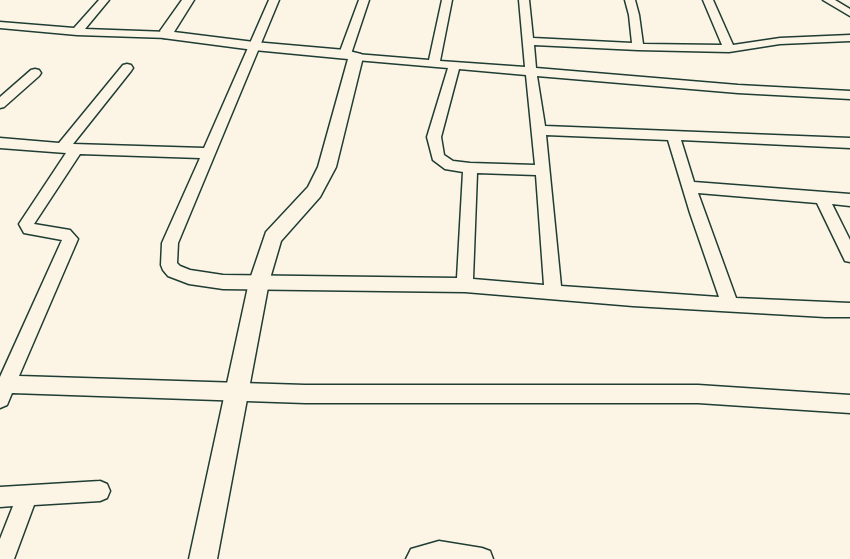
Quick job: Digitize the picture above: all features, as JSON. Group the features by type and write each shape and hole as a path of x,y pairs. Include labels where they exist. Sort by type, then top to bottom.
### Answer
{"street":[{"path":"77,32 104,0"},
{"path":"168,35 167,31 188,0"},
{"path":"274,0 170,242 169,265 174,271 189,276 224,282 465,285 633,299 825,310 850,310"},
{"path":"204,559 259,282 273,237 314,192 327,166 350,55 364,0"},
{"path":"434,64 447,0"},
{"path":"524,0 527,41 543,170 553,292"},
{"path":"630,0 634,15 638,47"},
{"path":"708,0 729,49"},
{"path":"828,0 850,13"},
{"path":"0,25 77,32 168,35 254,46 454,66 738,89 850,95"},
{"path":"527,41 638,47 729,49 780,41 850,38"},
{"path":"454,66 434,137 438,157 450,165 470,168 543,170"},
{"path":"126,68 69,148 26,224 29,229 65,234 70,239 30,328 4,392 237,392 400,395 698,394 850,404"},
{"path":"0,104 35,73"},
{"path":"539,130 850,143"},
{"path":"673,136 697,213 730,304"},
{"path":"0,143 69,148 209,153"},
{"path":"465,285 470,168"},
{"path":"689,187 850,200"},
{"path":"822,198 850,256"},
{"path":"0,497 100,491"},
{"path":"3,559 28,495"},
{"path":"417,559 419,557 439,552 482,559"}]}
